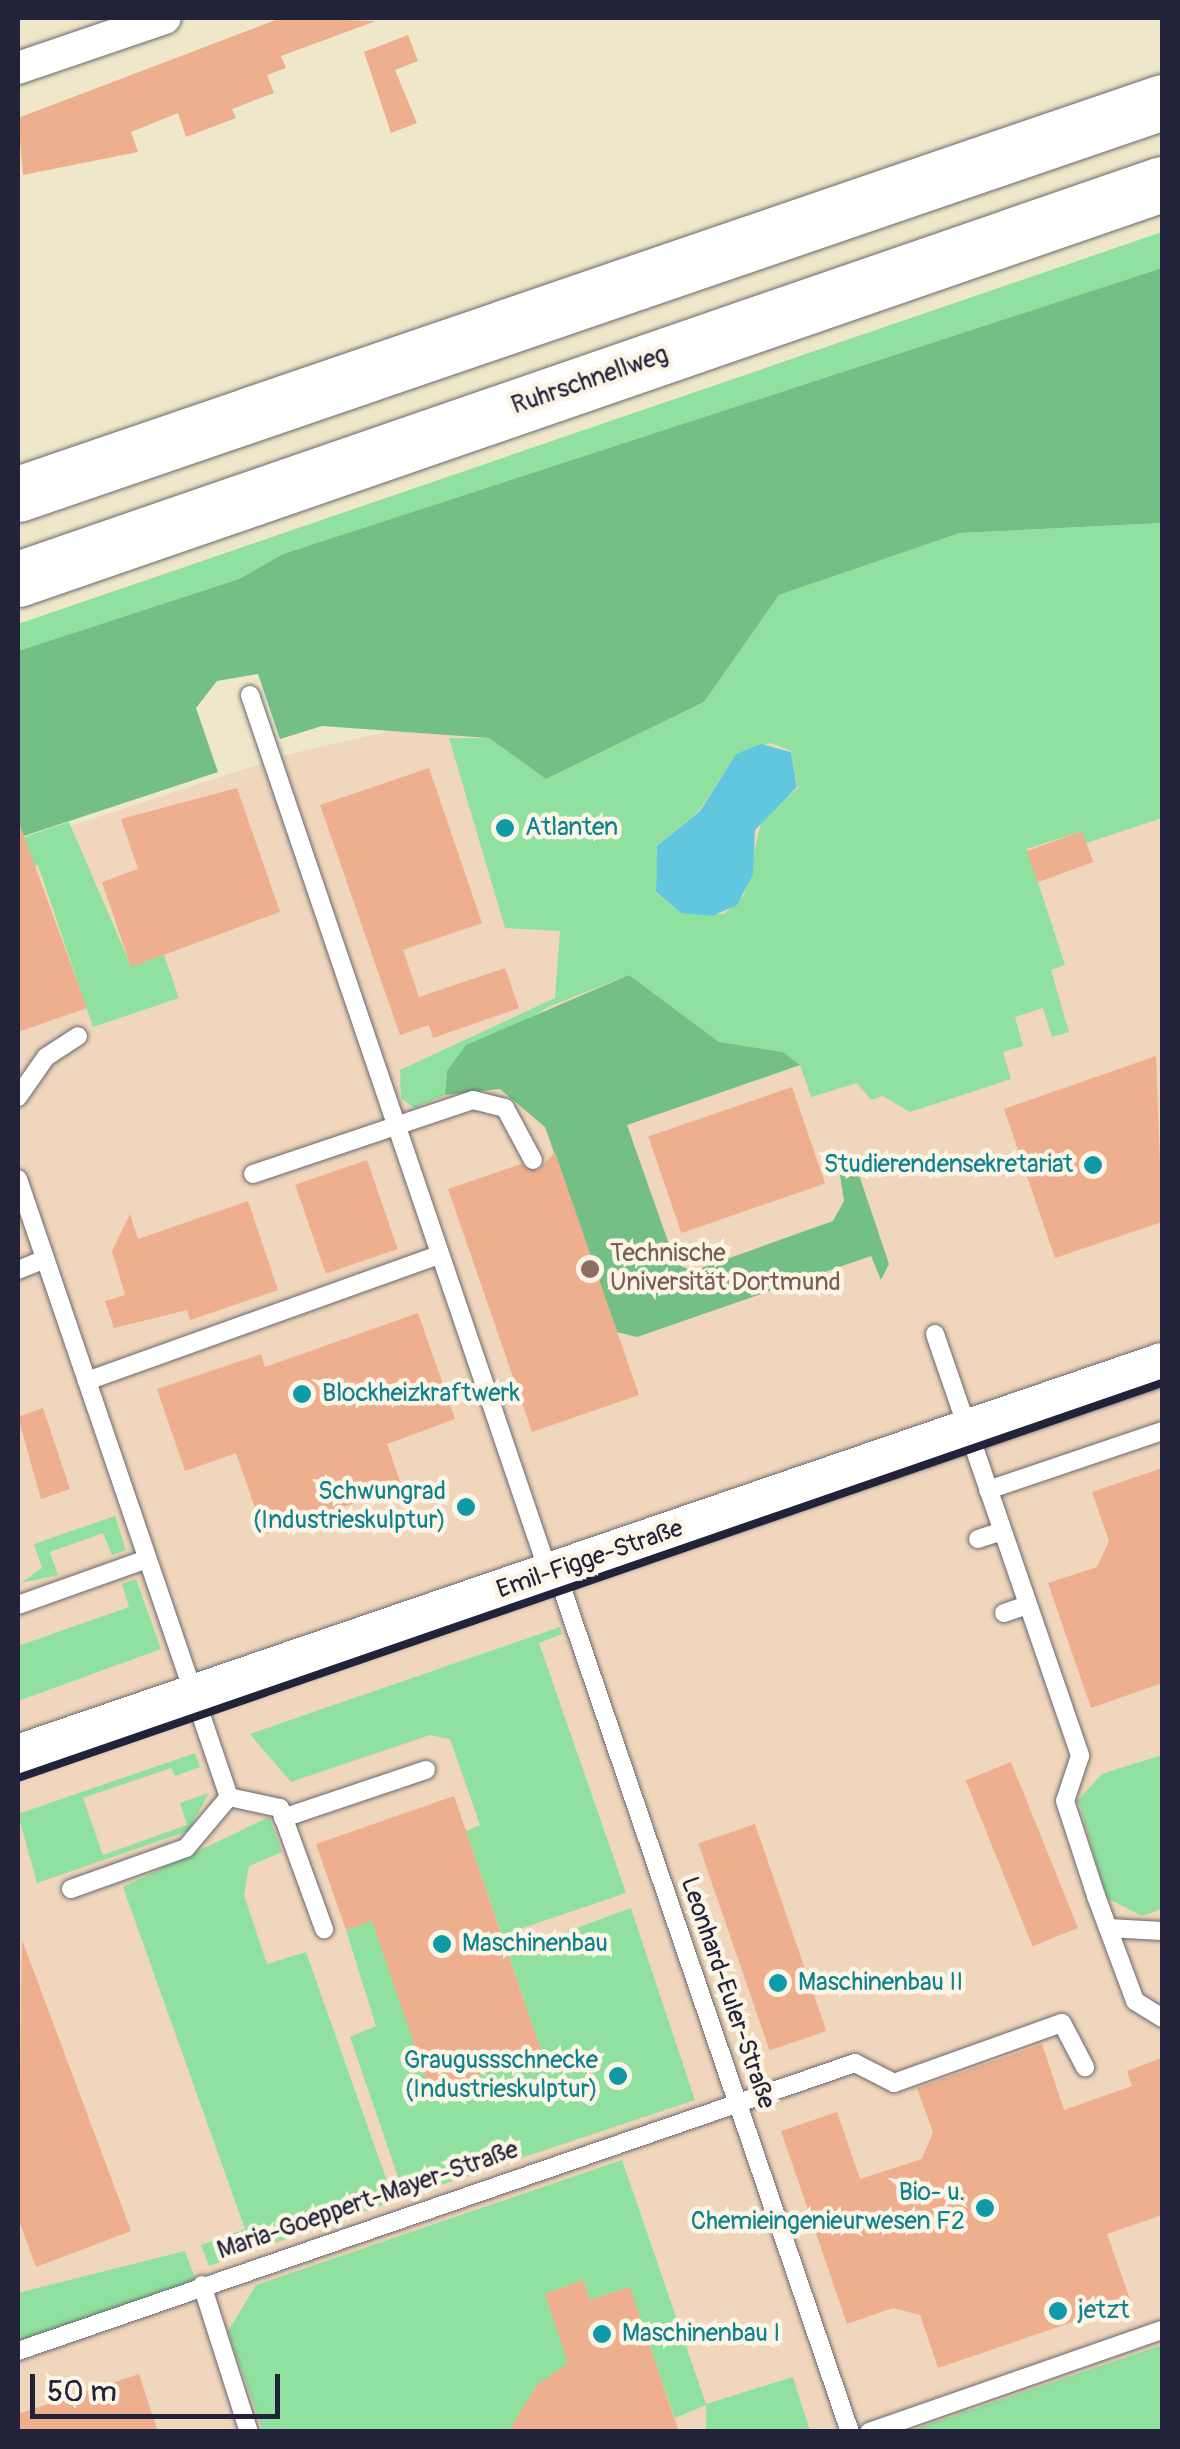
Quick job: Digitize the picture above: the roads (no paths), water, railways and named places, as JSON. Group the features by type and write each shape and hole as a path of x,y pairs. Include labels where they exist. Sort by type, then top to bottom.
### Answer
{"highway":[{"path":"18,494 1162,102"},
{"name":"Ruhrschnellweg","path":"18,579 1162,184"}],"street":[{"path":"18,68 165,18"},
{"name":"Emil-Figge-Straße","path":"18,1756 1162,1364"}],"lane":[{"name":"Leonhard-Euler-Straße","path":"250,695 388,1091 391,1125 553,1573 850,2432"},
{"path":"18,1096 46,1057 78,1036"},
{"path":"253,1174 391,1125 486,1102 518,1122 534,1160"},
{"path":"18,1178 229,1797"},
{"path":"87,1380 438,1256"},
{"path":"18,1270 45,1259"},
{"path":"935,1334 1080,1756 1065,1801 1135,2002 1162,2018"},
{"path":"988,1490 1162,1431"},
{"path":"978,1539 1002,1530"},
{"path":"18,1605 147,1560"},
{"path":"1004,1613 1027,1605"},
{"path":"283,1818 426,1770"},
{"path":"229,1797 280,1808 324,1929"},
{"path":"71,1889 186,1848 229,1797"},
{"path":"1108,1928 1162,1932"},
{"name":"Maria-Goeppert-Mayer-Straße","path":"18,2352 736,2100 855,2063 894,2082 1062,2023 1085,2068"},
{"path":"202,2285 249,2432"},
{"path":"872,2430 1162,2330"}],"water":[{"path":"761,744 791,752 797,787 755,830 753,874 737,905 712,916 681,913 656,892 657,846 700,811 736,754"}],"railway":[{"path":"18,1778 1162,1383"}],"place":[{"name":"Atlanten","path":"505,828"},
{"name":"Studierendensekretariat","path":"1093,1165"},
{"name":"Technische Universität Dortmund","path":"590,1269"},
{"name":"Blockheizkraftwerk","path":"302,1394"},
{"name":"Schwungrad (Industrieskulptur)","path":"466,1507"},
{"name":"Maschinenbau","path":"442,1944"},
{"name":"Maschinenbau II","path":"778,1983"},
{"name":"Graugussschnecke (Industrieskulptur)","path":"618,2076"},
{"name":"Bio- u. Chemieingenieurwesen F2","path":"985,2208"},
{"name":"jetzt","path":"1058,2311"},
{"name":"Maschinenbau I","path":"602,2334"}]}
